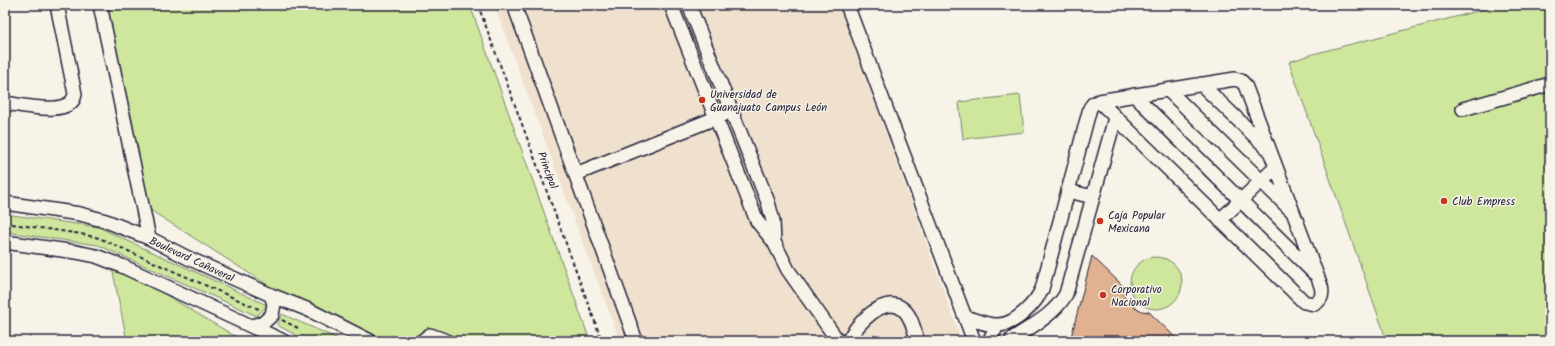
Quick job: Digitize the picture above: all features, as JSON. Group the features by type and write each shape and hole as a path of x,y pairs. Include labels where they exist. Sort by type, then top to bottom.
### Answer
{"street":[{"path":"5,103 51,108 64,106 69,104 74,99 75,94 57,5"},
{"path":"100,5 149,238"},
{"path":"514,5 636,341"},
{"path":"671,5 757,221 774,242 788,270 838,341"},
{"path":"689,5 768,202 773,221 774,242"},
{"path":"847,5 974,341"},
{"path":"989,341 1002,325 1028,308 1039,296 1090,108 1093,104 1099,102 1134,95 1235,79 1243,83 1318,277 1323,291 1322,296 1318,302 1314,304 1307,304 1099,102"},
{"path":"1201,84 1269,149"},
{"path":"1463,109 1550,84"},
{"path":"1168,90 1294,214"},
{"path":"1134,95 1318,277"},
{"path":"576,174 732,111"},
{"path":"965,317 1002,325 1013,340 1047,317 1059,305 1068,289 1115,118"},
{"path":"1220,220 1276,166"},
{"path":"1068,191 1093,197"},
{"name":"Boulevard Cañaveral","path":"5,203 80,214 106,221 149,238 188,258 271,295 309,310 370,341"},
{"path":"5,242 96,256 122,266 283,341"},
{"path":"251,326 263,323 272,315 274,304 271,295"},
{"path":"1039,296 1059,305"},
{"path":"848,341 855,328 862,321 881,307 889,305 900,307 905,311 918,341"},
{"path":"422,341 430,335 447,341"}],"path":[{"name":"Principal","path":"478,5 602,341"},
{"path":"5,223 99,238 298,328"}],"shaded area":[{"name":"Universidad de Guanajuato Campus León","path":"494,5 839,5 962,341 620,341"}],"green space":[{"path":"106,5 470,5 590,341 355,341 144,206 132,120"},
{"name":"Club Empress","path":"1501,5 1550,5 1550,341 1387,341 1289,62 1313,54"},
{"path":"1020,95 1024,132 963,139 959,102"},
{"path":"5,214 98,227 267,305 257,316 98,245 5,232"},
{"path":"1151,257 1161,257 1170,261 1178,269 1182,278 1182,288 1178,297 1170,305 1161,309 1151,309 1142,305 1134,297 1130,288 1130,278 1134,269 1142,261"},
{"path":"111,262 243,341 127,341"},
{"path":"282,314 343,341 307,341 277,325"}],"building":[{"name":"Corporativo Nacional","path":"1092,256 1121,284 1122,291 1126,299 1133,306 1142,311 1149,312 1179,341 1070,341"}],"place":[{"name":"Universidad de Guanajuato Campus León","path":"702,100"},
{"name":"Club Empress","path":"1444,201"},
{"name":"Caja Popular Mexicana","path":"1100,221"},
{"name":"Corporativo Nacional","path":"1103,295"}]}
